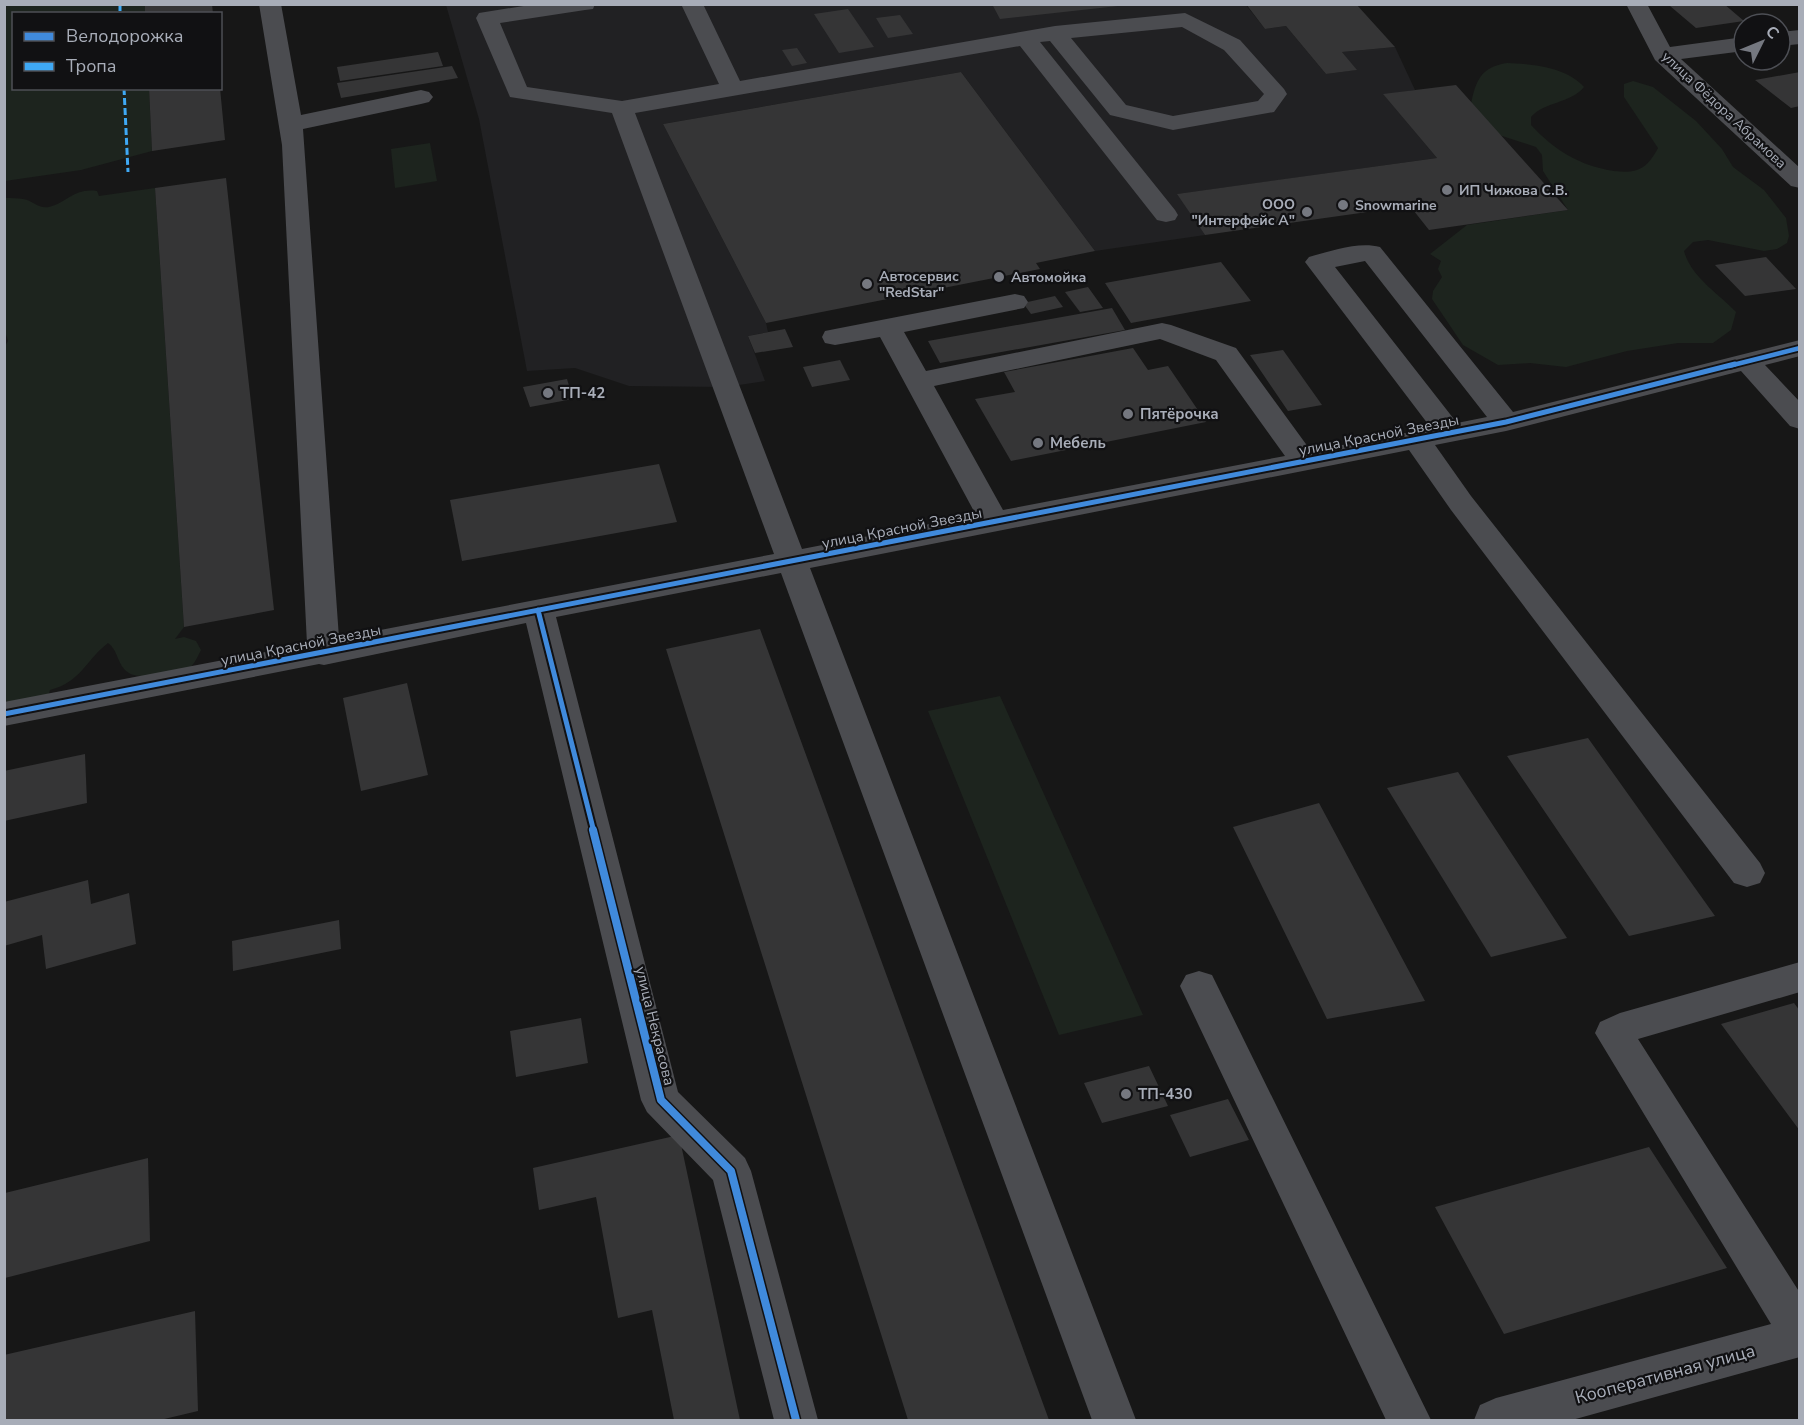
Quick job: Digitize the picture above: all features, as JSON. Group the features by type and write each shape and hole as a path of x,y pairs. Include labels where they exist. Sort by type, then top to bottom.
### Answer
{"street":[{"path":"270,4 295,157 324,654"},
{"path":"585,4 487,18 518,92 622,108 1055,33 1185,20 1232,45 1275,94 1266,107 1173,123 1118,110 1055,33"},
{"path":"692,4 732,88"},
{"name":"улица Фёдора Абрамова","path":"1636,4 1663,55 1800,181"},
{"path":"1025,38 1166,215"},
{"path":"1663,55 1732,46"},
{"path":"291,124 420,97"},
{"path":"622,108 1114,1420"},
{"path":"1450,433 1318,262 1371,252 1506,422"},
{"path":"835,337 1015,302"},
{"path":"888,327 995,522"},
{"path":"918,381 1162,331 1226,354 1304,462"},
{"name":"улица Красной Звезды","path":"4,714 324,654 538,610 1506,422 1800,348"},
{"path":"1746,360 1800,420"},
{"path":"1417,440 1461,503 1747,873"},
{"name":"улица Некрасова","path":"538,610 661,1100 731,1171 796,1420"},
{"path":"1800,977 1633,1024 1614,1033 1800,1332"},
{"path":"1199,986 1409,1420"},
{"name":"Кооперативная улица","path":"1496,1420 1800,1337"}],"shaded area":[{"path":"5,5 145,5 145,12 12,12 12,90 149,90 152,151 81,170 5,181"},
{"path":"446,5 1246,5 1265,29 1286,26 1326,74 1356,70 1342,52 1395,47 1415,90 1384,95 1437,158 1178,194 1205,235 1095,251 961,72 663,124 766,323 768,332 748,336 765,381 726,387 629,386 575,368 527,371 479,119"},
{"path":"1507,63 1538,66 1558,71 1577,80 1584,87 1572,97 1543,108 1531,117 1531,125 1568,156 1602,169 1629,172 1635,171 1650,161 1658,148 1624,97 1624,84 1633,81 1653,87 1696,121 1722,149 1733,167 1764,190 1786,218 1789,236 1787,243 1777,249 1764,251 1708,240 1693,242 1684,251 1699,277 1736,312 1731,330 1713,343 1678,343 1627,351 1566,367 1530,363 1498,365 1463,345 1432,299 1433,291 1442,277 1438,269 1441,261 1430,254 1467,225 1568,210 1543,171 1542,155 1536,147 1496,134 1471,104 1481,76 1491,68"},
{"path":"430,143 437,181 395,188 391,149"},
{"path":"155,188 184,627 175,639 184,637 196,641 201,650 187,671 140,676 125,670 108,643 76,676 69,682 50,690 48,696 5,702 4,348 8,341 4,328 5,198 23,199 39,206 49,207 82,192 97,191 99,196"},
{"path":"1000,696 1143,1015 1059,1035 928,711"}],"building":[{"path":"145,4 212,4 213,12 145,12"},
{"path":"992,4 1118,4 1118,6 1000,19"},
{"path":"1246,4 1356,4 1395,47 1342,52 1357,70 1326,74 1286,26 1265,29"},
{"path":"1724,4 1733,12 1732,23 1696,28 1670,6"},
{"path":"848,9 874,47 839,53 814,14"},
{"path":"900,15 913,34 888,38 876,18"},
{"path":"797,48 807,63 792,66 782,50"},
{"path":"438,52 443,66 340,81 337,67"},
{"path":"452,66 458,78 341,98 337,83"},
{"path":"961,72 1095,251 1036,263 1040,269 766,323 663,124"},
{"path":"1800,72 1800,106 1791,108 1755,80"},
{"path":"1456,85 1568,210 1429,230 1410,206 1205,235 1177,194 1437,158 1383,94"},
{"path":"149,90 220,90 225,140 152,151"},
{"path":"226,178 274,610 184,627 155,188"},
{"path":"1766,257 1796,289 1745,296 1715,265"},
{"path":"1221,262 1251,301 1131,323 1105,283"},
{"path":"1088,287 1103,308 1080,312 1065,292"},
{"path":"1055,296 1063,307 1031,314 1023,303"},
{"path":"1112,308 1125,330 940,363 928,341"},
{"path":"785,329 793,347 755,353 748,336"},
{"path":"1133,348 1148,370 1168,366 1206,422 1011,461 975,399 1015,392 1004,372"},
{"path":"1283,350 1322,405 1288,411 1250,355"},
{"path":"840,360 850,380 812,387 803,367"},
{"name":"ТП-42","path":"567,379 573,399 530,407 523,387"},
{"path":"659,464 677,522 462,561 450,500"},
{"path":"760,629 1049,1420 908,1420 666,649"},
{"path":"407,683 428,775 361,791 343,698"},
{"path":"1588,738 1715,916 1629,936 1507,756"},
{"path":"85,754 87,803 4,821 4,771"},
{"path":"1458,772 1567,938 1491,957 1387,788"},
{"path":"1319,803 1425,1001 1327,1019 1233,827"},
{"path":"88,880 91,904 129,893 136,944 46,969 42,935 4,946 4,902"},
{"path":"339,920 341,949 233,971 232,941"},
{"path":"1794,1003 1800,1011 1800,1131 1721,1024"},
{"path":"581,1018 588,1063 516,1077 510,1031"},
{"name":"ТП-430","path":"1149,1066 1168,1106 1102,1123 1084,1083"},
{"path":"1228,1099 1249,1140 1190,1157 1170,1115"},
{"path":"679,1135 740,1420 674,1420 652,1310 618,1318 596,1197 539,1210 533,1168"},
{"path":"1649,1147 1727,1268 1504,1334 1435,1207"},
{"path":"148,1158 150,1241 5,1278 5,1193"},
{"path":"195,1311 198,1411 160,1420 4,1420 4,1355"}],"marked path":[{"path":"120,4 120,12"},
{"path":"124,90 128,172"}],"cycle path":[{"path":"4,714 1506,422 1800,348"},
{"path":"538,610 661,1100 731,1171 796,1420"}],"place":[{"name":"ИП Чижова С.В.","path":"1447,190"},
{"name":"Snowmarine","path":"1343,205"},
{"name":"ООО \"Интерфейс А\"","path":"1307,212"},
{"name":"Автомойка","path":"999,277"},
{"name":"Автосервис \"RedStar\"","path":"867,284"},
{"name":"ТП-42","path":"548,393"},
{"name":"Пятёрочка","path":"1128,414"},
{"name":"Мебель","path":"1038,443"},
{"name":"ТП-430","path":"1126,1094"}]}
